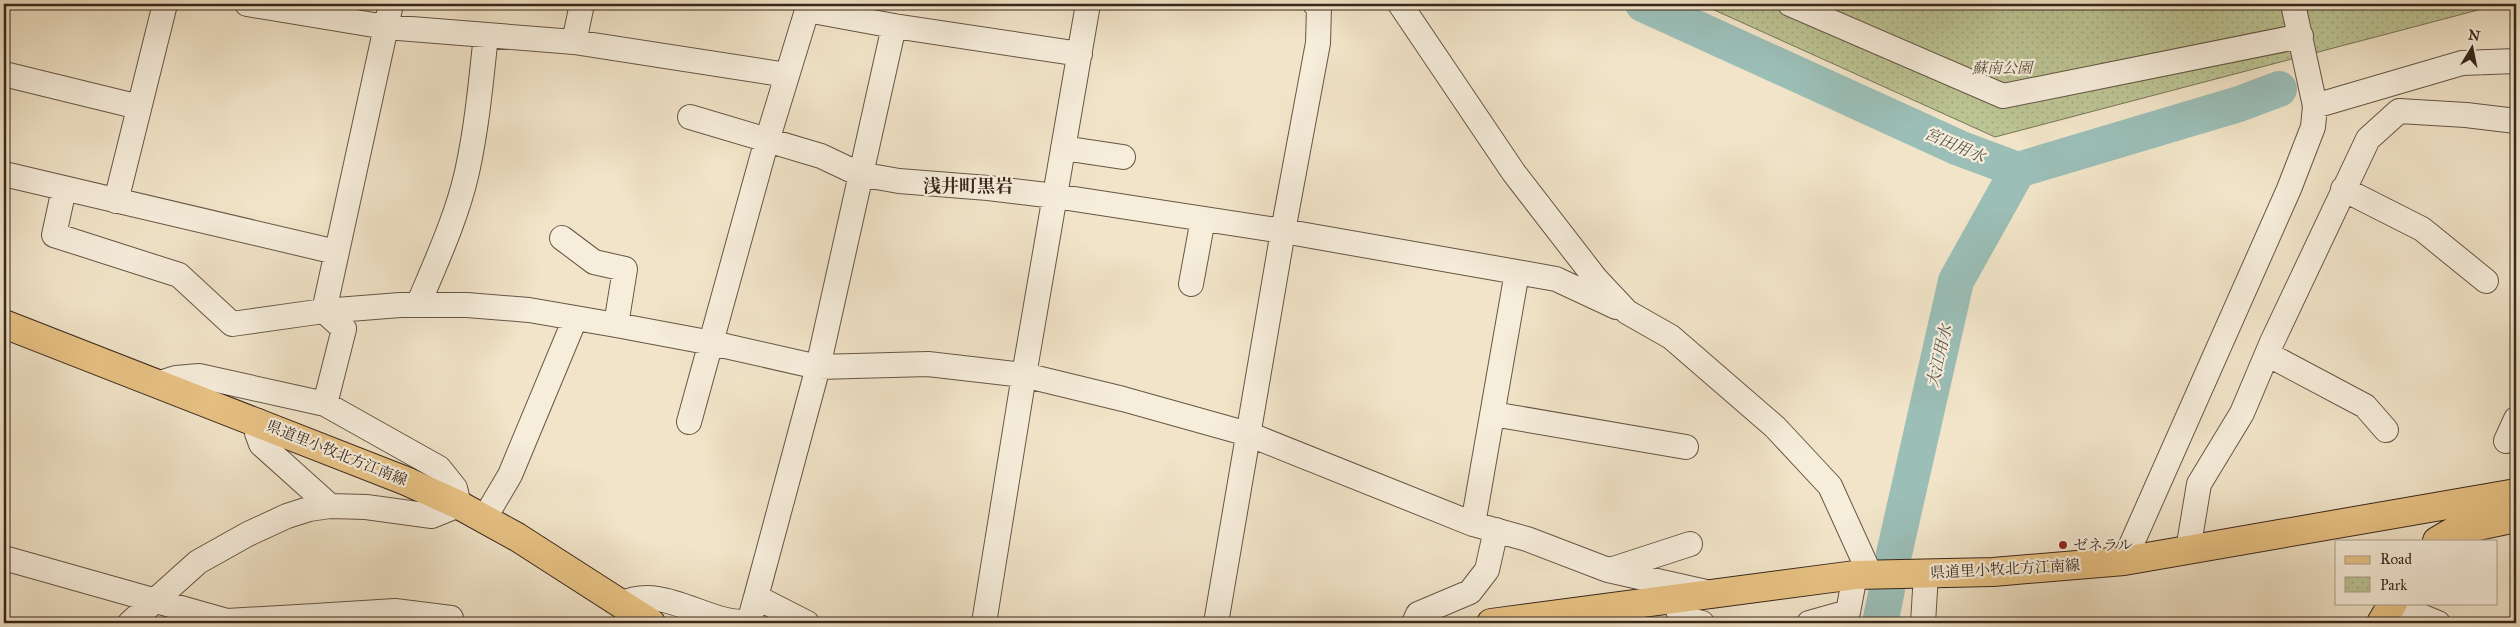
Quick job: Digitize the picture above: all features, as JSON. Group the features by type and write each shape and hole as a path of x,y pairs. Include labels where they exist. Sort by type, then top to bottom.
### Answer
{"main road":[{"name":"県道里小牧北方江南線","path":"4,324 406,480 459,505 517,537 651,623"},
{"name":"県道里小牧北方江南線","path":"1491,623 1587,617 1672,599 1863,574 1993,572 2124,561 2516,493"},
{"path":"2439,540 2454,531 2516,518"}],"street":[{"path":"116,201 165,4"},
{"path":"247,4 386,27 574,42 787,75"},
{"path":"324,311 391,4"},
{"path":"574,42 582,4"},
{"path":"984,623 1024,375 1088,4"},
{"path":"1216,623 1283,231 1318,43 1319,7 1316,4"},
{"path":"1400,4 1514,172 1596,279 1627,312"},
{"path":"1790,4 2003,96 2301,36"},
{"path":"2124,561 2289,189 2313,127 2315,106 2293,4"},
{"path":"688,422 712,343 766,141 808,7 894,26 1080,54"},
{"path":"621,604 630,599 643,597 662,600 736,623 749,622 818,367 859,174 894,26"},
{"path":"418,305 439,256 466,173 478,110 486,35"},
{"path":"2315,106 2462,63 2516,61"},
{"path":"4,74 139,107"},
{"path":"2188,550 2199,484 2242,413 2267,354 2368,139 2399,111 2466,115 2516,121"},
{"path":"690,117 821,156 859,174 898,181 988,188 1055,196 1283,231 1556,279 1627,312 1671,337 1776,427 1830,486 1863,574 1848,612 1809,623"},
{"path":"1063,148 1123,157"},
{"path":"4,174 336,252"},
{"path":"64,189 54,235 179,275 232,324 324,311 467,304 529,310 616,325 712,343 818,367 928,364 1024,375 1123,399 1248,434 1473,524 1527,539 1608,570 1713,593"},
{"path":"2344,189 2422,230 2486,281"},
{"path":"1192,284 1203,219"},
{"path":"562,238 594,262 625,270 616,325"},
{"path":"1473,524 1517,272"},
{"path":"324,311 344,329 325,404"},
{"path":"484,519 510,475 575,319"},
{"path":"2267,354 2365,406 2386,430"},
{"path":"130,623 198,562 248,534 294,514 309,509 330,506 366,507 432,516 459,505 455,488 439,468 325,404 199,376 176,378 157,384"},
{"path":"1493,414 1686,447"},
{"path":"2506,441 2516,419"},
{"path":"258,421 257,433 261,444 330,506"},
{"path":"1414,623 1418,614 1470,592 1487,570 1496,530"},
{"path":"1608,570 1690,544"},
{"path":"4,558 227,622 315,620 396,611 451,618"},
{"path":"1923,623 1926,574"},
{"path":"756,597 807,623"},
{"path":"1672,599 1682,618 1702,623"},
{"path":"2389,610 2438,623"}],"green space":[{"name":"蘇南公園","path":"1701,4 2501,4 1995,137"}],"waterway":[{"name":"宮田用水","path":"1643,4 1959,148 2018,170 2239,104 2279,89"},
{"name":"大江用水","path":"1894,554 1956,281 2018,170"},
{"name":"大江用水","path":"1880,623 1887,590"}],"place":[{"name":"ゼネラル","path":"2063,545"}],"district":[{"name":"浅井町黒岩","path":"968,186"}]}
